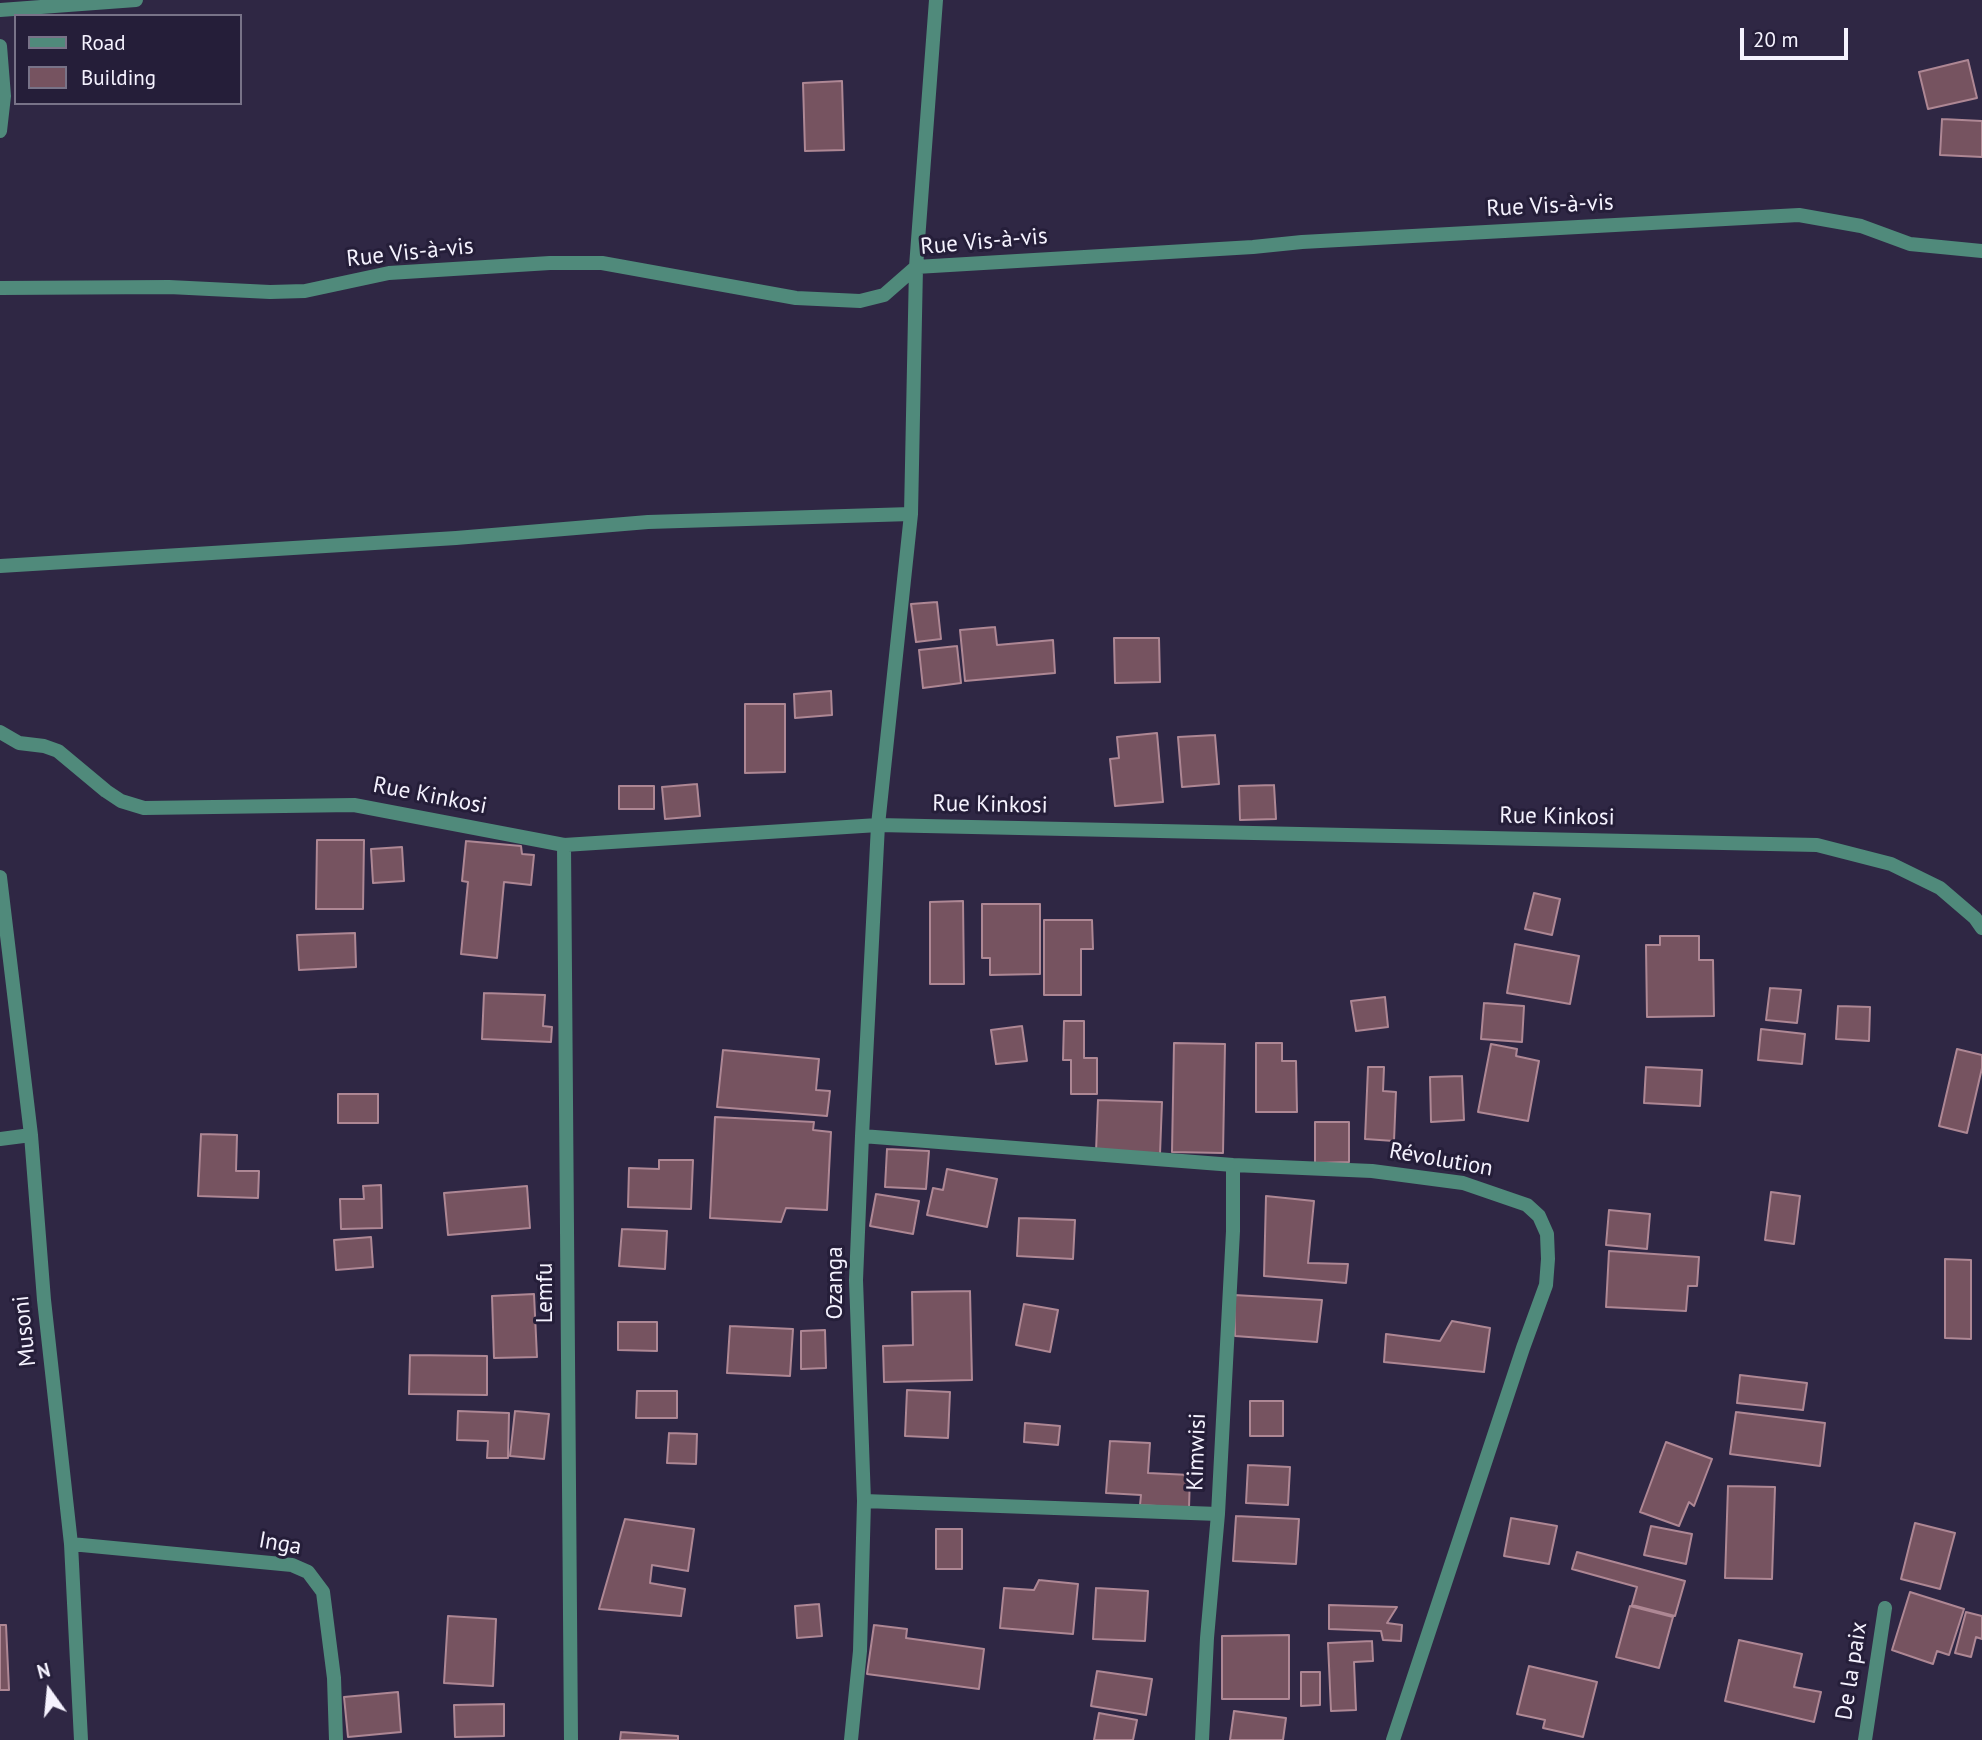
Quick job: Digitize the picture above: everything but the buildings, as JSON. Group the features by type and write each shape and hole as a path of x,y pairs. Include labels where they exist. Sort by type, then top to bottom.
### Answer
{"street":[{"path":"0,0 0,18"},
{"path":"0,10 136,0"},
{"name":"Ozanga","path":"851,1740 860,1651 864,1501 856,1280 862,1136 878,825 911,514 916,267 936,0"},
{"path":"0,46 4,96 0,131"},
{"name":"Rue Vis-à-vis","path":"0,288 156,287 270,292 305,290 389,273 550,263 602,263 796,298 860,301 884,295 916,267 1316,241 1799,215 1861,226 1910,243 1982,251"},
{"path":"0,566 428,540 648,522 911,514"},
{"name":"Rue Kinkosi","path":"0,732 19,743 58,751 121,801 144,808 354,805 564,845 878,825 1817,845 1891,864 1940,888 1975,918 1982,928"},
{"name":"Lemfu","path":"564,845 571,1740"},
{"name":"Musoni","path":"0,877 4,932 31,1135 44,1300 71,1544 81,1740"},
{"path":"0,1139 31,1135"},
{"name":"Révolution","path":"862,1136 1233,1165 1372,1171 1463,1183 1527,1205 1539,1216 1546,1234 1546,1285 1393,1740"},
{"name":"Kimwisi","path":"1202,1740 1207,1638 1218,1514 1233,1231 1233,1165"},
{"path":"864,1501 1218,1514"},
{"name":"Inga","path":"71,1544 292,1565 308,1572 323,1591 334,1678 336,1740"},
{"name":"De la paix","path":"1865,1740 1885,1608"}]}
